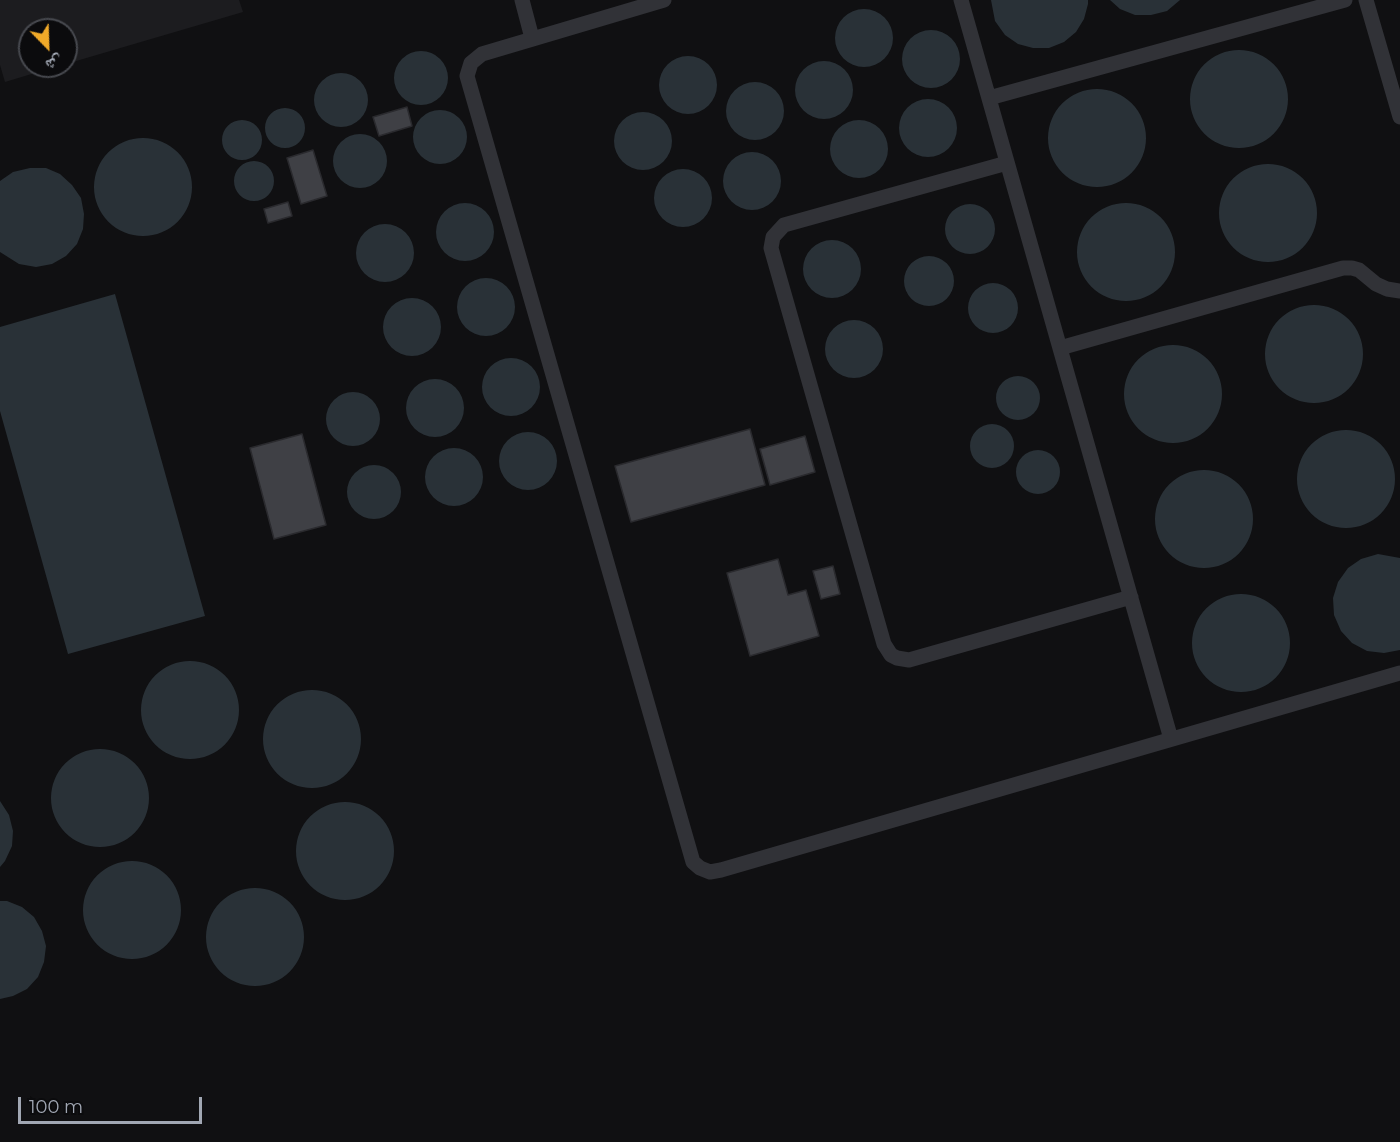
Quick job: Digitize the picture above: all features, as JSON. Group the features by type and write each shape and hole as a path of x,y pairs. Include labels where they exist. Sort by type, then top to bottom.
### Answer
{"lane":[{"path":"522,0 532,38"},
{"path":"664,0 482,54 476,58 468,70 468,83 693,862 710,872 720,870 1400,673"},
{"path":"961,0 1171,739"},
{"path":"989,98 1345,0"},
{"path":"1366,0 1400,117"},
{"path":"1006,163 784,225 773,237 771,248 877,622 887,650 897,658 909,660 1131,597"},
{"path":"1060,348 1343,268 1352,267 1387,289 1400,291"}],"shaded area":[{"path":"0,0 239,0 243,12 78,60 78,18 18,18 18,78 5,82 0,65"},
{"path":"991,0 1088,0 1088,4 1084,19 1076,32 1064,42 1049,48 1033,48 1018,44 1005,35 995,21"},
{"path":"1110,0 1180,0 1167,11 1151,15 1135,15 1120,9"},
{"path":"864,9 875,11 888,22 893,38 891,49 880,62 864,67 853,65 840,54 835,38 837,27 848,14"},
{"path":"931,30 942,32 955,43 960,59 958,70 947,83 931,88 920,86 907,75 902,59 904,48 915,35"},
{"path":"1239,50 1258,53 1274,64 1285,80 1288,99 1285,118 1274,134 1258,145 1239,148 1220,145 1204,134 1193,118 1190,99 1193,80 1204,64 1220,53"},
{"path":"421,51 431,53 440,59 446,68 448,78 446,88 440,97 431,103 421,105 411,103 402,97 396,88 394,78 396,68 402,59 411,53"},
{"path":"688,56 699,58 712,69 717,85 715,96 704,109 688,114 677,112 664,101 659,85 661,74 672,61"},
{"path":"824,61 835,63 848,74 853,90 851,101 840,114 824,119 813,117 800,106 795,90 797,79 808,66"},
{"path":"341,73 351,75 360,81 366,90 368,100 366,110 360,119 351,125 341,127 331,125 322,119 316,110 314,100 316,90 322,81 331,75"},
{"path":"755,82 766,84 779,95 784,111 782,122 771,135 755,140 744,138 731,127 726,111 728,100 739,87"},
{"path":"1087,89 1107,89 1132,103 1143,119 1146,138 1143,157 1132,173 1107,187 1087,187 1070,179 1056,165 1048,148 1048,128 1056,111 1070,97"},
{"path":"928,99 939,101 952,112 957,128 955,139 944,152 928,157 917,155 904,144 899,128 901,117 912,104"},
{"path":"285,108 299,114 305,128 299,142 285,148 271,142 265,128 271,114"},
{"path":"440,110 450,112 459,118 465,127 467,137 465,147 459,156 450,162 440,164 430,162 421,156 415,147 413,137 415,127 421,118 430,112"},
{"path":"643,112 654,114 667,125 672,141 670,152 659,165 643,170 632,168 619,157 614,141 616,130 627,117"},
{"path":"242,120 256,126 262,140 256,154 242,160 228,154 222,140 228,126"},
{"path":"859,120 870,122 883,133 888,149 886,160 875,173 859,178 848,176 835,165 830,149 832,138 843,125"},
{"path":"360,134 370,136 379,142 385,151 387,161 385,171 379,180 370,186 360,188 350,186 341,180 335,171 333,161 335,151 341,142 350,136"},
{"path":"143,138 162,141 178,152 189,168 192,187 189,206 178,222 162,233 143,236 124,233 108,222 97,206 94,187 97,168 108,152 124,141"},
{"path":"752,152 763,154 776,165 781,181 779,192 768,205 752,210 741,208 728,197 723,181 725,170 736,157"},
{"path":"254,161 268,167 274,181 268,195 254,201 240,195 234,181 240,167"},
{"path":"1268,164 1287,167 1303,178 1314,194 1317,213 1314,232 1303,248 1287,259 1268,262 1249,259 1233,248 1222,232 1219,213 1222,194 1233,178 1249,167"},
{"path":"30,168 46,168 60,174 81,198 84,214 83,229 77,244 66,256 52,264 36,267 19,264 0,252 0,181 13,172"},
{"path":"683,169 694,171 707,182 712,198 710,209 699,222 683,227 672,225 659,214 654,198 656,187 667,174"},
{"path":"465,203 476,205 489,216 494,232 492,243 481,256 465,261 454,259 441,248 436,232 438,221 449,208"},
{"path":"1126,203 1145,206 1161,217 1172,233 1175,252 1172,271 1161,287 1145,298 1126,301 1107,298 1091,287 1080,271 1077,252 1080,233 1091,217 1107,206"},
{"path":"970,204 984,208 991,215 995,229 991,243 984,250 970,254 956,250 949,243 945,229 949,215 956,208"},
{"path":"385,224 396,226 409,237 414,253 412,264 401,277 385,282 374,280 361,269 356,253 358,242 369,229"},
{"path":"826,240 838,240 853,248 861,263 861,275 853,290 838,298 826,298 811,290 803,275 803,263 811,248"},
{"path":"929,256 943,260 950,267 954,281 950,295 943,302 929,306 915,302 908,295 904,281 908,267 915,260"},
{"path":"486,278 497,280 510,291 515,307 513,318 502,331 486,336 475,334 462,323 457,307 459,296 470,283"},
{"path":"993,283 1007,287 1014,294 1018,308 1014,322 1007,329 993,333 979,329 972,322 968,308 972,294 979,287"},
{"path":"115,294 205,616 68,654 0,411 0,327"},
{"path":"412,298 423,300 436,311 441,327 439,338 428,351 412,356 401,354 388,343 383,327 385,316 396,303"},
{"path":"1314,305 1333,308 1349,319 1360,335 1363,354 1360,373 1349,389 1333,400 1314,403 1295,400 1279,389 1268,373 1265,354 1268,335 1279,319 1295,308"},
{"path":"848,320 860,320 875,328 883,343 883,355 875,370 860,378 848,378 833,370 825,355 825,343 833,328"},
{"path":"1173,345 1192,348 1208,359 1219,375 1222,394 1219,413 1208,429 1192,440 1173,443 1154,440 1138,429 1127,413 1124,394 1127,375 1138,359 1154,348"},
{"path":"511,358 522,360 535,371 540,387 538,398 527,411 511,416 500,414 487,403 482,387 484,376 495,363"},
{"path":"1018,376 1033,383 1040,398 1033,413 1018,420 1003,413 996,398 1003,383"},
{"path":"435,379 446,381 459,392 464,408 462,419 451,432 435,437 424,435 411,424 406,408 408,397 419,384"},
{"path":"353,392 363,394 372,400 378,409 380,419 378,429 372,438 363,444 353,446 343,444 334,438 328,429 326,419 328,409 334,400 343,394"},
{"path":"992,424 1007,431 1014,446 1007,461 992,468 977,461 970,446 977,431"},
{"path":"1346,430 1365,433 1381,444 1392,460 1395,479 1392,498 1381,514 1365,525 1346,528 1327,525 1311,514 1300,498 1297,479 1300,460 1311,444 1327,433"},
{"path":"528,432 539,434 552,445 557,461 555,472 544,485 528,490 517,488 504,477 499,461 501,450 512,437"},
{"path":"454,448 465,450 478,461 483,477 481,488 470,501 454,506 443,504 430,493 425,477 427,466 438,453"},
{"path":"1038,450 1053,457 1060,472 1053,487 1038,494 1023,487 1016,472 1023,457"},
{"path":"374,465 384,467 393,473 399,482 401,492 399,502 393,511 384,517 374,519 364,517 355,511 349,502 347,492 349,482 355,473 364,467"},
{"path":"1194,470 1214,470 1239,484 1250,500 1253,519 1250,538 1239,554 1214,568 1194,568 1177,560 1163,546 1155,529 1155,509 1163,492 1177,478"},
{"path":"1378,554 1400,558 1400,650 1384,653 1367,651 1352,643 1341,631 1334,615 1333,598 1338,582 1348,568 1361,559"},
{"path":"1241,594 1260,597 1276,608 1287,624 1290,643 1287,662 1276,678 1260,689 1241,692 1222,689 1206,678 1195,662 1192,643 1195,624 1206,608 1222,597"},
{"path":"190,661 209,664 225,675 236,691 239,710 236,729 225,745 209,756 190,759 171,756 155,745 144,729 141,710 144,691 155,675 171,664"},
{"path":"302,690 322,690 347,704 358,720 361,739 358,758 347,774 322,788 302,788 285,780 271,766 263,749 263,729 271,712 285,698"},
{"path":"100,749 119,752 135,763 146,779 149,798 146,817 135,833 119,844 100,847 81,844 65,833 54,817 51,798 54,779 65,763 81,752"},
{"path":"0,801 9,815 13,831 12,846 0,867"},
{"path":"345,802 364,805 380,816 391,832 394,851 391,870 380,886 364,897 345,900 326,897 310,886 299,870 296,851 299,832 310,816 326,805"},
{"path":"132,861 151,864 167,875 178,891 181,910 178,929 167,945 151,956 132,959 113,956 97,945 86,929 83,910 86,891 97,875 113,864"},
{"path":"255,888 274,891 290,902 301,918 304,937 301,956 290,972 274,983 255,986 236,983 220,972 209,956 206,937 209,918 220,902 236,891"},
{"path":"0,901 7,901 22,907 34,917 42,931 46,946 44,962 38,977 27,989 0,999"}],"building":[{"path":"407,107 412,126 379,136 373,117"},
{"path":"313,150 327,196 301,204 287,158"},
{"path":"288,202 292,216 268,223 264,209"},
{"path":"750,429 765,485 631,522 615,466"},
{"path":"302,434 326,525 274,539 250,448"},
{"path":"805,436 815,472 770,485 760,449"},
{"path":"778,559 788,595 806,590 819,636 750,656 727,573"},
{"path":"833,566 840,594 821,599 813,571"}]}
